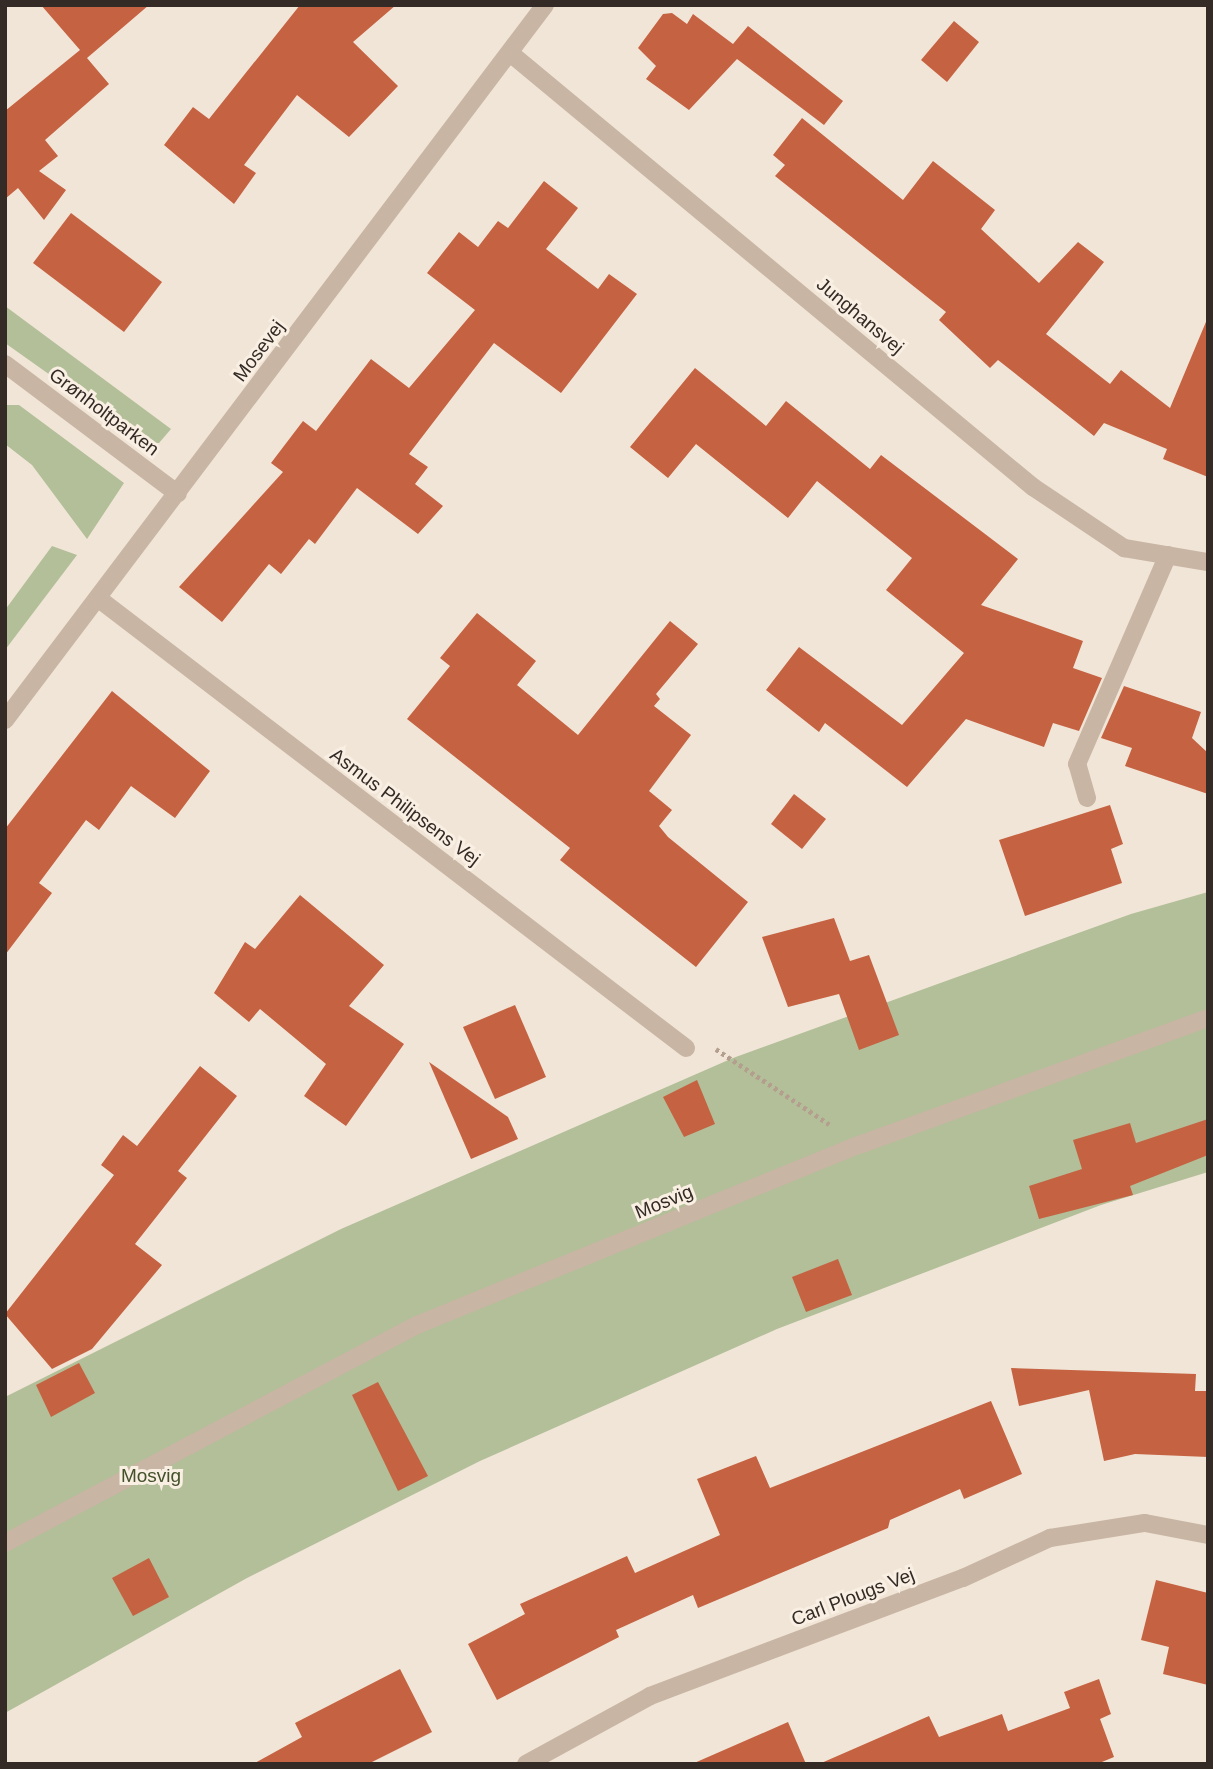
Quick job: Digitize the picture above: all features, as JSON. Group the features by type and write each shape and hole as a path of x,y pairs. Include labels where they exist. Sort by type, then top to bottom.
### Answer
{"street":[{"name":"Mosevej","path":"5,720 545,5"},
{"name":"Junghansvej","path":"510,53 1033,487 1124,548 1208,562"},
{"name":"Grønholtparken","path":"5,364 178,494"},
{"path":"1087,798 1077,764 1168,555"},
{"name":"Asmus Philipsens Vej","path":"99,599 686,1048"},
{"name":"Mosvig","path":"5,1543 417,1325 859,1145 1208,1018"},
{"name":"Carl Plougs Vej","path":"526,1764 650,1696 963,1578 1050,1538 1145,1523 1208,1535"}],"path":[{"path":"686,1048 724,1049 859,1145"}],"green space":[{"path":"5,306 171,429 159,443 146,443 5,343"},
{"path":"5,405 19,405 124,483 87,539 32,465 5,444"},
{"path":"52,546 77,555 5,650 5,610"},
{"name":"Mosvig","path":"1208,892 1208,1172 1101,1205 777,1329 480,1461 247,1578 5,1713 5,1397 341,1229 733,1058 1131,914"}],"building":[{"path":"41,5 149,5 87,58 109,84 45,140 58,156 39,171 66,190 44,220 18,188 5,199 5,111 80,50"},
{"path":"300,5 396,5 353,42 398,86 349,137 297,95 244,165 256,173 234,204 164,145 193,107 209,119"},
{"path":"672,13 687,24 693,14 733,44 748,26 843,101 824,125 737,59 689,110 646,79 656,66 638,48 663,14"},
{"path":"954,21 979,42 947,82 921,60"},
{"path":"802,118 903,200 933,161 995,210 981,229 1039,283 1078,242 1104,262 1046,334 1110,384 1121,370 1170,408 1208,317 1208,477 1163,459 1167,449 1104,423 1094,436 998,360 990,368 939,320 946,312 775,176 785,165 773,155"},
{"path":"544,181 578,208 546,249 598,289 609,274 637,294 561,393 494,343 409,454 428,467 415,484 443,506 418,534 357,488 315,544 309,539 281,574 269,564 222,622 179,587 283,472 271,463 303,421 316,431 371,359 409,388 475,310 427,273 459,232 478,247 498,221 508,228"},
{"path":"71,213 162,282 124,332 33,263"},
{"path":"695,368 766,426 786,401 870,469 881,455 1018,559 981,605 1083,641 1073,668 1102,678 1079,731 1053,723 1044,747 966,719 907,787 825,723 819,732 766,690 799,647 902,725 964,653 886,590 912,558 817,481 788,518 696,444 668,478 630,447"},
{"path":"477,613 536,661 517,685 578,735 670,621 698,644 656,694 660,699 654,706 691,735 649,791 672,810 659,826 668,837 748,902 696,967 560,860 570,848 407,719 450,666 440,658"},
{"path":"1124,686 1201,712 1192,738 1208,753 1208,794 1125,766 1132,748 1101,738"},
{"path":"112,691 210,771 175,818 131,786 99,830 86,820 39,883 52,893 5,955 5,829"},
{"path":"794,794 826,819 802,849 771,824"},
{"path":"1110,805 1123,844 1111,849 1122,883 1025,916 999,840"},
{"path":"300,895 384,965 349,1006 404,1044 346,1126 304,1096 326,1064 260,1009 249,1022 214,993 245,942 255,949"},
{"path":"834,918 850,961 869,955 899,1035 859,1050 839,994 788,1007 762,937"},
{"path":"515,1005 546,1077 495,1099 463,1027"},
{"path":"429,1062 508,1117 518,1139 471,1159"},
{"path":"200,1066 237,1096 178,1171 187,1178 135,1244 162,1265 92,1349 52,1369 5,1314 114,1175 101,1165 123,1135 137,1146"},
{"path":"697,1080 715,1124 684,1137 663,1097"},
{"path":"1208,1119 1208,1155 1130,1186 1133,1195 1039,1219 1029,1186 1082,1169 1073,1140 1130,1123 1136,1143"},
{"path":"838,1259 852,1295 806,1312 792,1277"},
{"path":"79,1363 95,1393 51,1417 36,1385"},
{"path":"1011,1368 1196,1374 1195,1391 1208,1391 1208,1457 1135,1454 1104,1461 1089,1390 1019,1406"},
{"path":"378,1382 428,1476 398,1491 352,1395"},
{"path":"991,1401 1022,1474 964,1499 960,1489 890,1520 888,1528 698,1608 693,1595 616,1630 619,1637 497,1700 468,1644 525,1614 520,1604 627,1556 635,1573 720,1535 697,1479 756,1456 770,1488"},
{"path":"149,1558 169,1597 133,1616 112,1578"},
{"path":"1156,1580 1208,1593 1208,1685 1163,1674 1169,1647 1141,1640"},
{"path":"400,1669 432,1732 368,1764 253,1764 302,1737 295,1723"},
{"path":"1099,1679 1111,1714 1100,1719 1114,1757 1097,1764 819,1764 929,1716 939,1737 1002,1714 1008,1731 1070,1708 1064,1692"},
{"path":"788,1722 806,1764 692,1764"}]}
